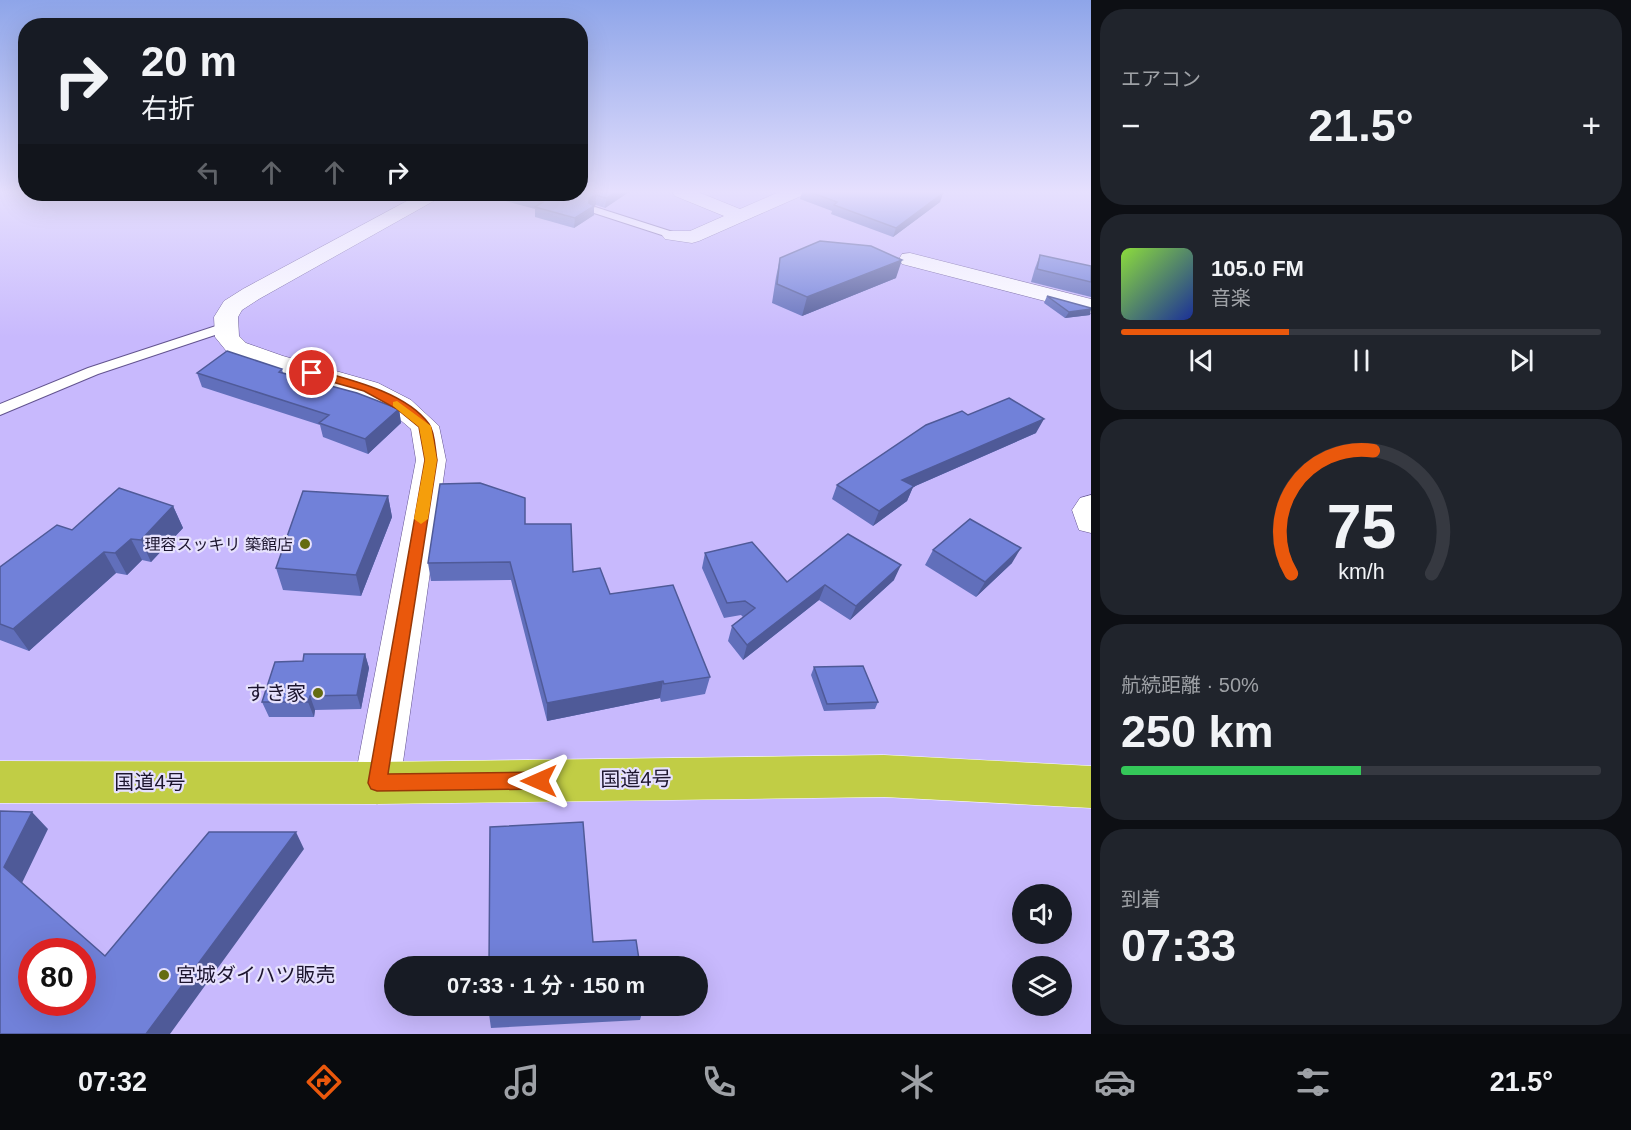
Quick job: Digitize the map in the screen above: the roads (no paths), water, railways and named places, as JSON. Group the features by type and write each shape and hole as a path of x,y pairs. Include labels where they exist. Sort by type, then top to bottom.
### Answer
{"highway":[{"name":"国道4号","path":"0,782 377,783 884,776 1091,787"}],"street":[{"path":"350,240 232,306 226,317 225,327 227,337 237,348 368,389 402,406 425,426 431,460 377,783"},
{"path":"910,259 1091,306"},
{"path":"1091,506 1088,510 1091,522"}],"lane":[{"path":"0,410 93,371 171,343 225,327"}],"place":[{"name":"理容スッキリ 築館店","path":"305,544"},
{"name":"すき家","path":"318,693"},
{"name":"宮城ダイハツ販売","path":"164,975"}]}
